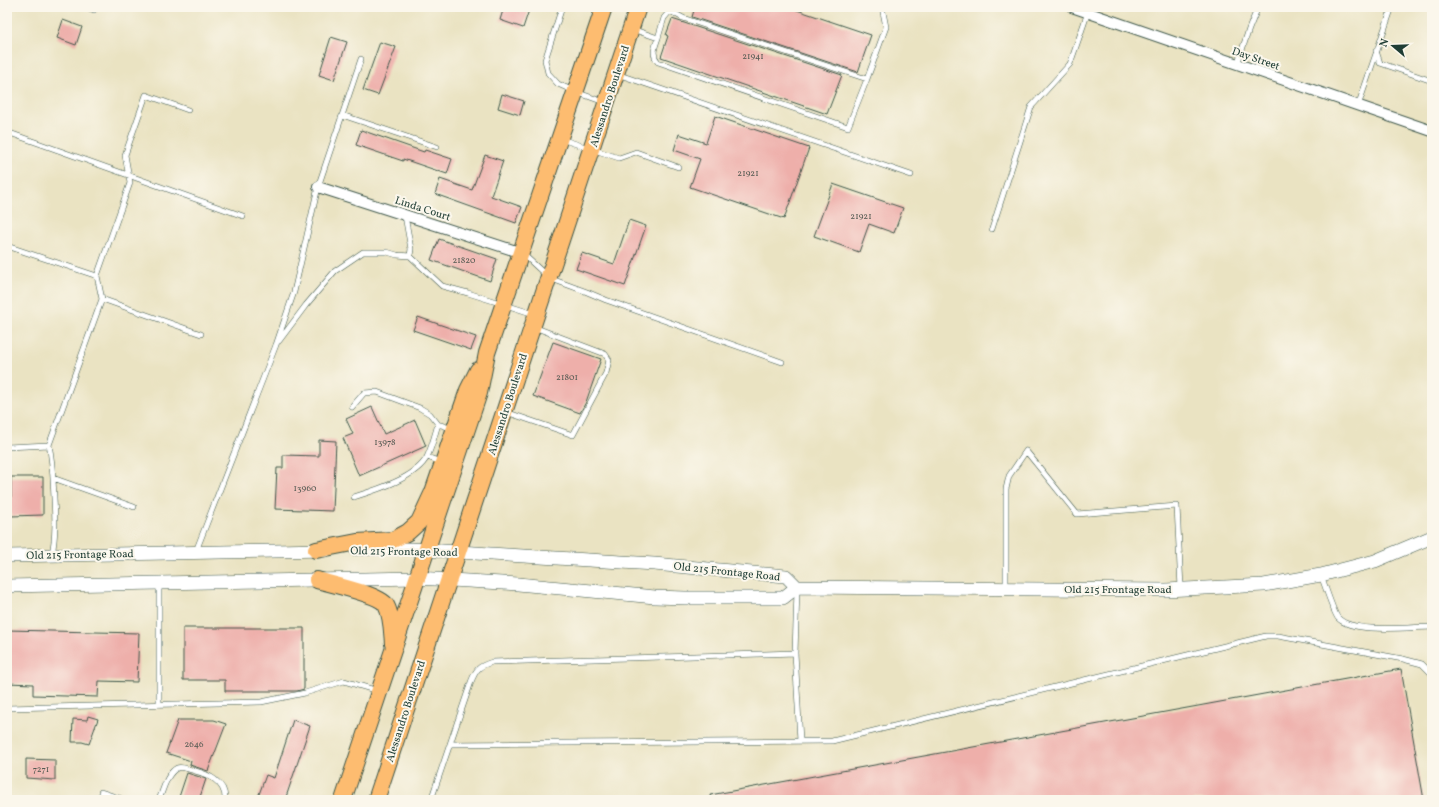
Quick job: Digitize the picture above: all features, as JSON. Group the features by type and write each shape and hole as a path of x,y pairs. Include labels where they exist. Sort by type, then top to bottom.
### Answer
{"main road":[{"name":"Alessandro Boulevard","path":"376,800 638,7"},
{"path":"343,800 478,394 487,353 576,92 599,9"},
{"path":"316,550 356,542 379,542 393,540 408,532 419,522 426,509 468,390 487,353"},
{"path":"318,580 376,597 385,604 390,615 394,649"}],"street":[{"name":"Day Street","path":"1073,7 1237,65 1432,131"},
{"name":"Linda Court","path":"318,187 522,253"},
{"name":"Old 215 Frontage Road","path":"7,586 417,578 518,584 655,597 685,598 784,598 797,587 1181,589 1264,586 1321,575 1375,561 1432,537"},
{"name":"Old 215 Frontage Road","path":"7,556 316,550 458,551 654,564 786,576 797,587"}],"lane":[{"path":"86,7 94,10"},
{"path":"562,7 545,60 548,72 558,84 606,103"},
{"path":"867,79 683,18 671,9 664,18 653,53 654,58 658,62 848,126 867,79 886,27 882,7"},
{"path":"1237,65 1258,7"},
{"path":"1358,106 1392,7"},
{"path":"992,229 1031,107 1070,64 1088,12"},
{"path":"631,29 658,38"},
{"path":"1376,51 1380,62 1432,81"},
{"path":"196,552 276,346 294,292 318,187 361,59"},
{"path":"616,73 911,175"},
{"path":"52,555 55,542 55,527 52,461 49,445 102,299 97,276 130,183 125,155 146,95 188,110"},
{"path":"342,115 437,147"},
{"path":"7,132 243,216"},
{"path":"560,138 619,158 636,152 678,167"},
{"path":"405,215 411,249 410,256"},
{"path":"7,246 97,276"},
{"path":"276,346 306,305 334,271 363,252 387,252 397,255 410,256 442,286 504,305 605,354 609,360 606,373 573,435 505,412"},
{"path":"522,253 548,278 782,362"},
{"path":"102,299 201,334"},
{"path":"352,407 364,393 377,392 420,408 430,414 438,424 454,430"},
{"path":"354,497 390,485 419,467 427,457 438,424"},
{"path":"7,447 49,445"},
{"path":"1006,588 1006,488 1009,476 1026,451 1077,514 1177,506 1181,589"},
{"path":"427,457 443,463"},
{"path":"53,478 134,507"},
{"path":"1321,575 1338,618 1350,625 1363,628 1432,627"},
{"path":"159,583 159,705"},
{"path":"797,587 795,653 800,741"},
{"path":"450,744 832,741 1266,636 1278,636 1403,659 1422,664 1432,674"},
{"path":"431,800 475,672 481,666 492,662 795,653"},
{"path":"7,708 261,702 305,693 344,681 380,692"},
{"path":"159,800 169,776 176,768 181,767 205,774 215,779 222,786 226,795 225,800"},
{"path":"101,792 125,800"}],"building":[{"path":"504,7 530,7 523,28 500,20"},
{"path":"695,7 788,7 871,35 858,72 692,17"},
{"path":"672,19 842,75 827,114 661,57 668,36 666,35"},
{"path":"63,20 82,27 76,45 57,38"},
{"path":"331,37 347,42 334,80 319,75"},
{"path":"380,42 396,47 378,95 363,90"},
{"path":"502,94 524,101 520,115 498,108"},
{"path":"715,116 809,148 784,219 690,187 700,159 674,150 679,134 706,143"},
{"path":"361,130 424,152 425,150 452,159 447,174 356,145"},
{"path":"485,155 503,161 491,196 522,207 516,223 435,194 440,179 472,190"},
{"path":"833,184 903,208 894,233 869,224 859,252 814,236"},
{"path":"629,220 646,226 625,286 576,269 582,253 614,264"},
{"path":"439,239 497,259 490,281 431,260"},
{"path":"418,317 476,337 471,350 413,330"},
{"path":"553,342 601,359 586,402 580,413 533,396"},
{"path":"372,407 384,434 415,420 426,446 359,476 343,438 353,434 346,419"},
{"path":"319,440 336,441 333,511 275,509 277,468 283,468 283,455 319,456"},
{"path":"11,477 43,477 43,515 11,516"},
{"path":"183,628 304,628 304,689 297,691 225,691 225,680 183,680"},
{"path":"7,630 139,633 137,682 99,681 98,697 33,695 33,684 7,683"},
{"path":"1401,669 1424,800 711,800 710,795"},
{"path":"88,716 98,719 89,744 72,742 73,719 87,720"},
{"path":"178,720 214,720 226,724 208,771 190,765 191,761 166,753"},
{"path":"293,720 310,726 285,800 267,800 258,797 266,775 274,778"},
{"path":"26,759 55,760 55,780 26,778"},
{"path":"187,773 206,779 199,800 178,800"}]}
